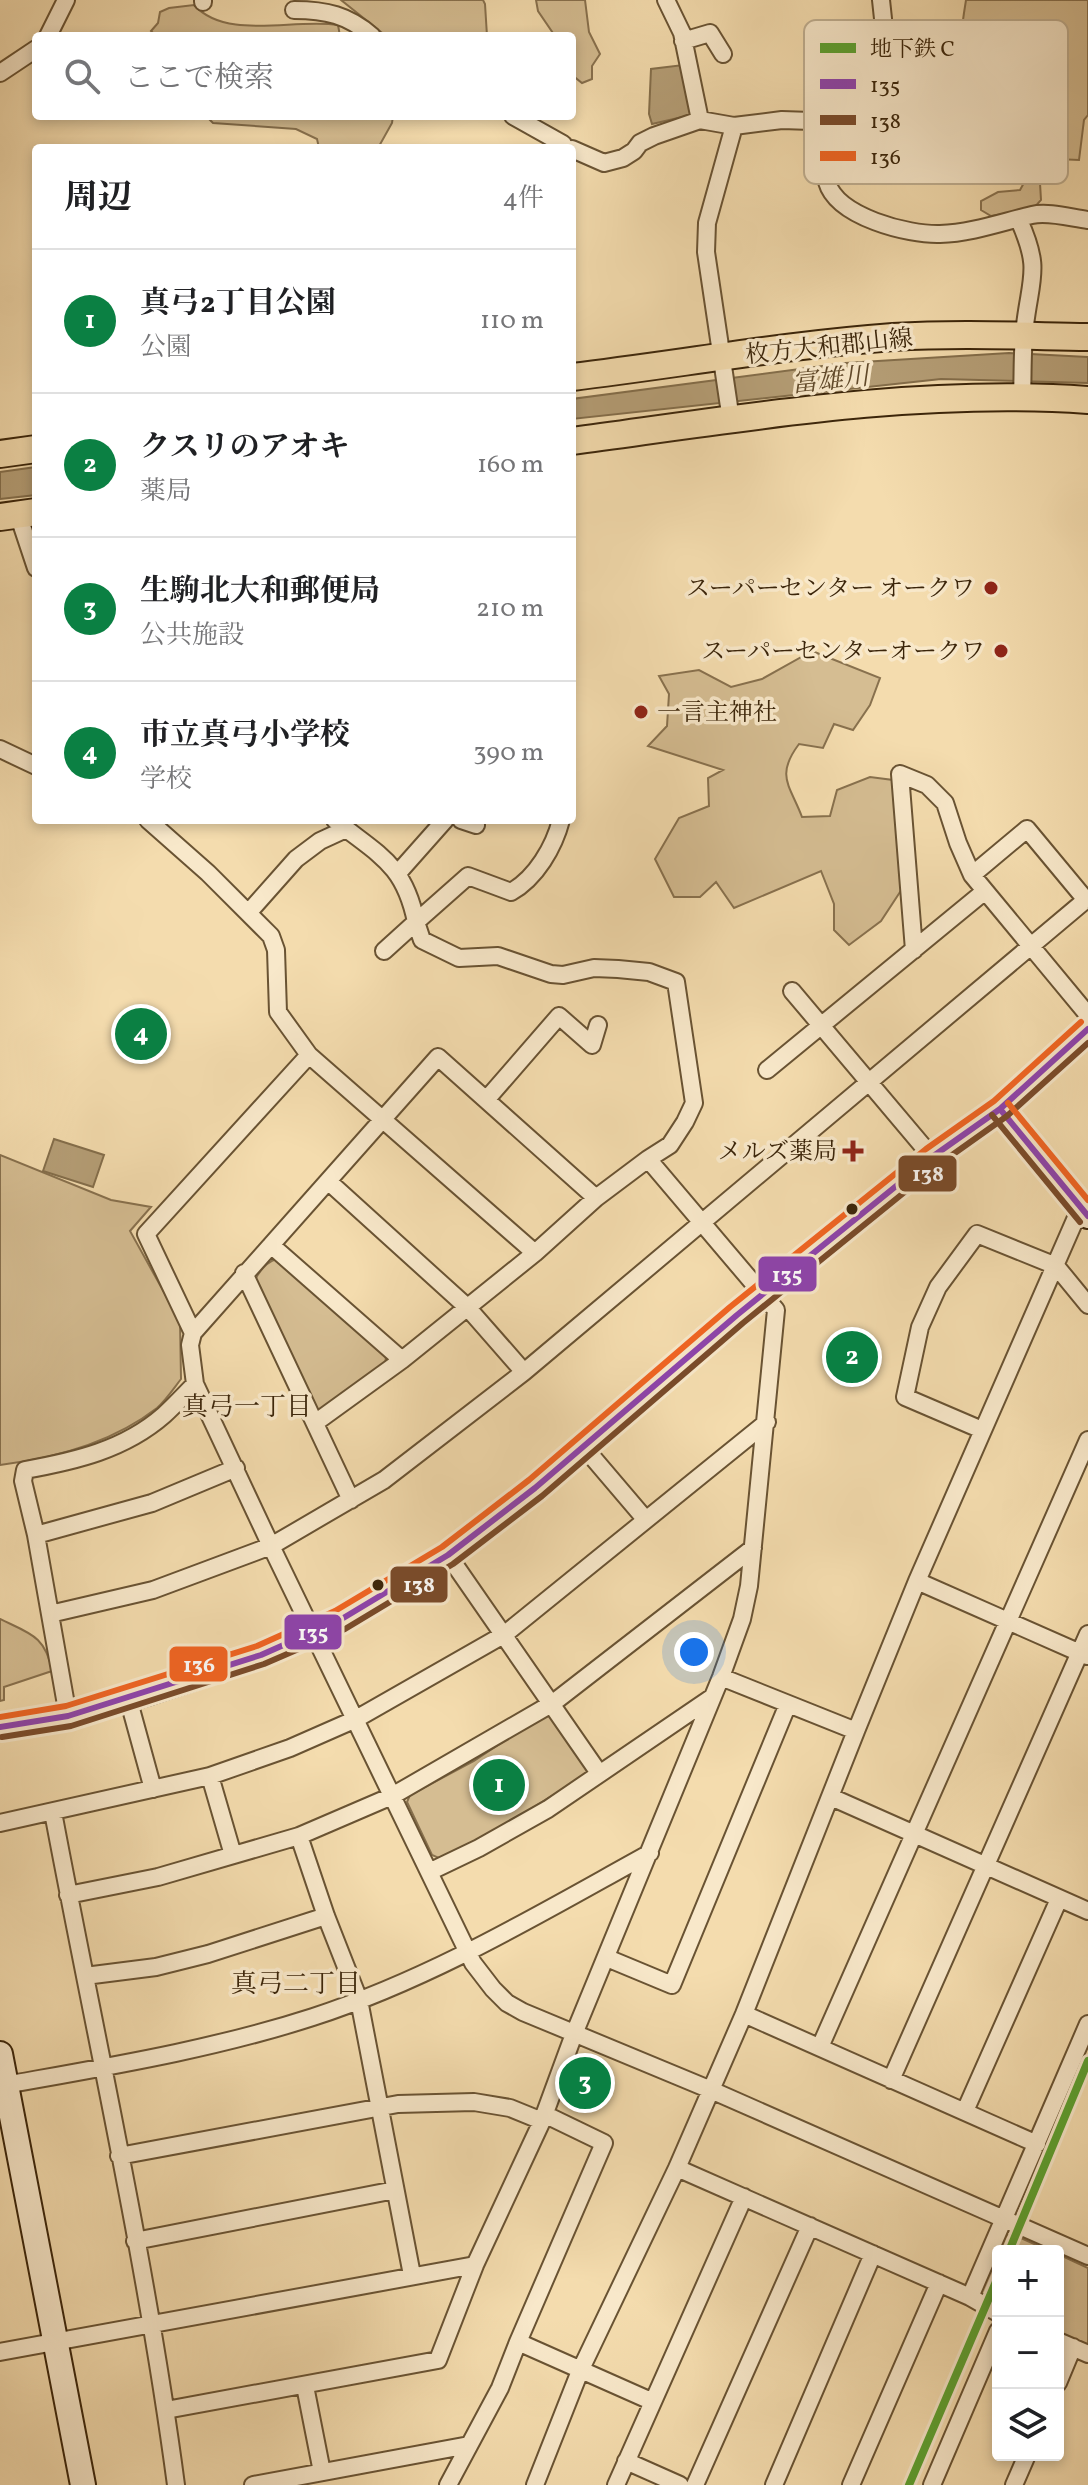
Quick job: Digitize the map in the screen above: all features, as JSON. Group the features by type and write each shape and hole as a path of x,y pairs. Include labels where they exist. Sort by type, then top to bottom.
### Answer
{"main road":[{"name":"枚方大和郡山線","path":"576,376 800,346 895,337 976,334 1088,337"},
{"path":"576,440 846,405 1022,396 1088,400"},
{"path":"0,454 32,450"}],"street":[{"path":"50,32 66,0"},
{"path":"666,0 683,41 700,120"},
{"path":"881,0 883,20"},
{"path":"294,10 331,12 367,32"},
{"path":"683,41 710,33 723,54"},
{"path":"0,73 32,52"},
{"path":"520,120 561,144"},
{"path":"576,151 604,163 623,158 654,136 700,120 734,126 804,121"},
{"path":"731,420 706,252 707,223 734,126"},
{"path":"828,184 830,192 848,209 910,231 940,234 1019,220 1034,214 1088,220"},
{"path":"1019,220 1033,257 1033,284 1024,336 1022,396"},
{"path":"18,514 32,556"},
{"path":"0,749 32,764"},
{"path":"914,950 900,774 927,785 945,803 972,875 1088,1015"},
{"path":"152,824 271,936 276,950 278,1012 309,1055 535,1253"},
{"path":"249,912 296,859 341,824 377,850 398,873 411,896 422,940 459,958 498,956 551,974 563,975 594,968 649,972 676,982 694,1103 670,1145 596,1198 535,1253 402,1360 315,1423"},
{"path":"398,873 441,824"},
{"path":"384,951 468,876 511,892 522,886 555,844 560,824"},
{"path":"50,1614 153,1590 271,1546 384,1480 524,1372 1087,899 1027,829 972,875"},
{"path":"767,1070 985,891"},
{"path":"792,991 932,1157"},
{"path":"486,1100 559,1016 592,1045 598,1025"},
{"path":"0,1727 68,1716 224,1669 313,1633 368,1605 448,1555 510,1508 763,1294 932,1157 1000,1109 1088,1029"},
{"path":"193,1333 146,1234 309,1055"},
{"path":"596,1198 438,1057 193,1333 190,1345 195,1384 468,1953 481,1974 507,2003 1088,2256"},
{"path":"535,2485 580,2371 677,2168 744,2014 917,1581 982,1430 1075,1220 1087,1215 1000,1109"},
{"path":"166,2410 438,2360 475,2265 543,2118 574,2034 721,1677 742,1619 749,1586 776,1310 648,1159"},
{"path":"329,1182 467,1307 524,1372"},
{"path":"982,1430 905,1397 920,1327 938,1287 977,1234 1056,1266 1088,1305"},
{"path":"271,1245 402,1360"},
{"path":"244,1273 351,1500"},
{"path":"68,1716 36,1535 23,1481 25,1470 77,1460 110,1449 162,1416 195,1384"},
{"path":"0,1823 210,1776 290,1748 356,1719 505,1634 767,1422"},
{"path":"820,2047 1007,1621 1081,1474 1088,1440"},
{"path":"583,1446 646,1520"},
{"path":"36,1535 152,1503 236,1468"},
{"path":"68,1895 158,1877 299,1836 392,1796 553,1703 753,1548"},
{"path":"448,1555 599,1773"},
{"path":"917,1581 1084,1655"},
{"path":"891,2080 985,1866 1084,1655 1088,1634"},
{"path":"721,1677 856,1731"},
{"path":"128,1698 153,1789"},
{"path":"429,1872 548,1809 711,1698"},
{"path":"607,1958 672,1985 788,1704"},
{"path":"210,1776 233,1855"},
{"path":"831,1797 1088,1911"},
{"path":"53,1812 166,2410 176,2485"},
{"path":"299,1836 359,2000 382,2106 412,2275"},
{"path":"3,2085 212,2046 316,2016 468,1953 650,1853"},
{"path":"965,2111 1059,1899"},
{"path":"85,1976 169,1963 326,1916"},
{"path":"744,2014 1037,2144"},
{"path":"970,2297 1088,2024"},
{"path":"0,2054 3,2085 83,2485"},
{"path":"119,2156 382,2106 456,2100 510,2108 604,2143 500,2388 448,2485"},
{"path":"677,2168 939,2283 992,2310"},
{"path":"135,2241 395,2190"},
{"path":"616,2485 744,2197"},
{"path":"695,2485 810,2226"},
{"path":"774,2485 873,2254"},
{"path":"0,2352 475,2265"},
{"path":"851,2485 939,2283"},
{"path":"518,2342 651,2401"},
{"path":"932,2485 992,2345"},
{"path":"1064,2369 1073,2347"},
{"path":"305,2386 322,2472"},
{"path":"253,2485 469,2445"},
{"path":"626,2461 680,2485"},
{"path":"1014,2485 1024,2461"}],"shaded area":[{"path":"341,0 483,0 485,4 487,32 381,32"},
{"path":"536,0 585,0 589,32 600,54 592,66 592,79 582,83 576,78 576,32 552,32 538,11"},
{"path":"966,0 1088,0 1088,115 1084,120 1079,160 1068,160 1068,20 963,20"},
{"path":"194,5 208,16 242,25 338,25 339,32 152,32 160,12"},
{"path":"210,120 392,120 380,144 318,144 317,139 296,129 213,123"},
{"path":"1023,184 1040,184 1041,200 1033,209 991,216 981,210 981,201 998,192 1020,190"},
{"path":"812,651 880,678 870,705 853,730 834,724 823,748 799,744 792,755 787,780 802,817 830,816 837,790 870,777 893,780 912,823 899,867 902,889 881,921 849,945 834,930 834,904 821,871 734,908 716,882 700,897 674,897 655,859 679,818 709,806 708,778 723,770 648,746 667,726 669,694 659,676 699,670 731,687 762,679"},
{"path":"0,1155 111,1200 151,1207 130,1231 180,1321 181,1379 157,1408 121,1431 62,1453 0,1465"},
{"path":"276,1259 386,1356 385,1366 323,1411 315,1408 254,1282 263,1268"},
{"path":"0,1619 28,1632 41,1643 52,1671 4,1687 4,1700 0,1701"},
{"path":"545,1714 554,1717 588,1765 586,1775 508,1823 441,1859 432,1855 407,1802 410,1795 474,1761"},
{"path":"1012,2234 1037,2245 999,2245 1002,2237"},
{"path":"1064,2257 1088,2268 1088,2347 1064,2337"},
{"path":"992,2261 992,2304 982,2299 979,2292"}],"water":[{"path":"683,65 691,115 652,124 649,114 651,69"},
{"name":"富雄川","path":"1009,353 1088,357 1088,383 941,379 576,419 576,398 845,363"},
{"path":"32,468 32,495 0,499 0,472"},
{"path":"54,1139 104,1155 93,1187 43,1171"}],"metro line":[{"name":"C","path":"1011,2245 1088,2061"},
{"name":"C","path":"909,2485 992,2291"}],"transit line":[{"name":"136","path":"0,1717 66,1706 257,1646 335,1611 442,1547 529,1480 730,1307 926,1149 994,1101 1081,1022"},
{"name":"135","path":"0,1727 68,1716 261,1655 340,1620 448,1555 535,1488 737,1315 932,1157 1000,1109 1088,1029"},
{"name":"138","path":"2,1737 71,1726 264,1664 345,1629 453,1564 542,1496 743,1323 938,1165 1007,1116 1088,1043"},
{"name":"136","path":"1008,1103 1088,1200"},
{"name":"135","path":"1000,1109 1088,1216"},
{"name":"138","path":"992,1115 1080,1222"}],"place":[{"name":"スーパーセンター オークワ","path":"991,588"},
{"name":"スーパーセンターオークワ","path":"1001,651"},
{"name":"一言主神社","path":"641,712"},
{"name":"市立真弓小学校","path":"141,1034"},
{"name":"メルズ薬局","path":"853,1151"},
{"name":"クスリのアオキ","path":"852,1357"},
{"name":"真弓2丁目公園","path":"499,1785"},
{"name":"生駒北大和郵便局","path":"585,2083"}],"district":[{"name":"真弓一丁目","path":"247,1406"},
{"name":"真弓二丁目","path":"296,1983"}]}
